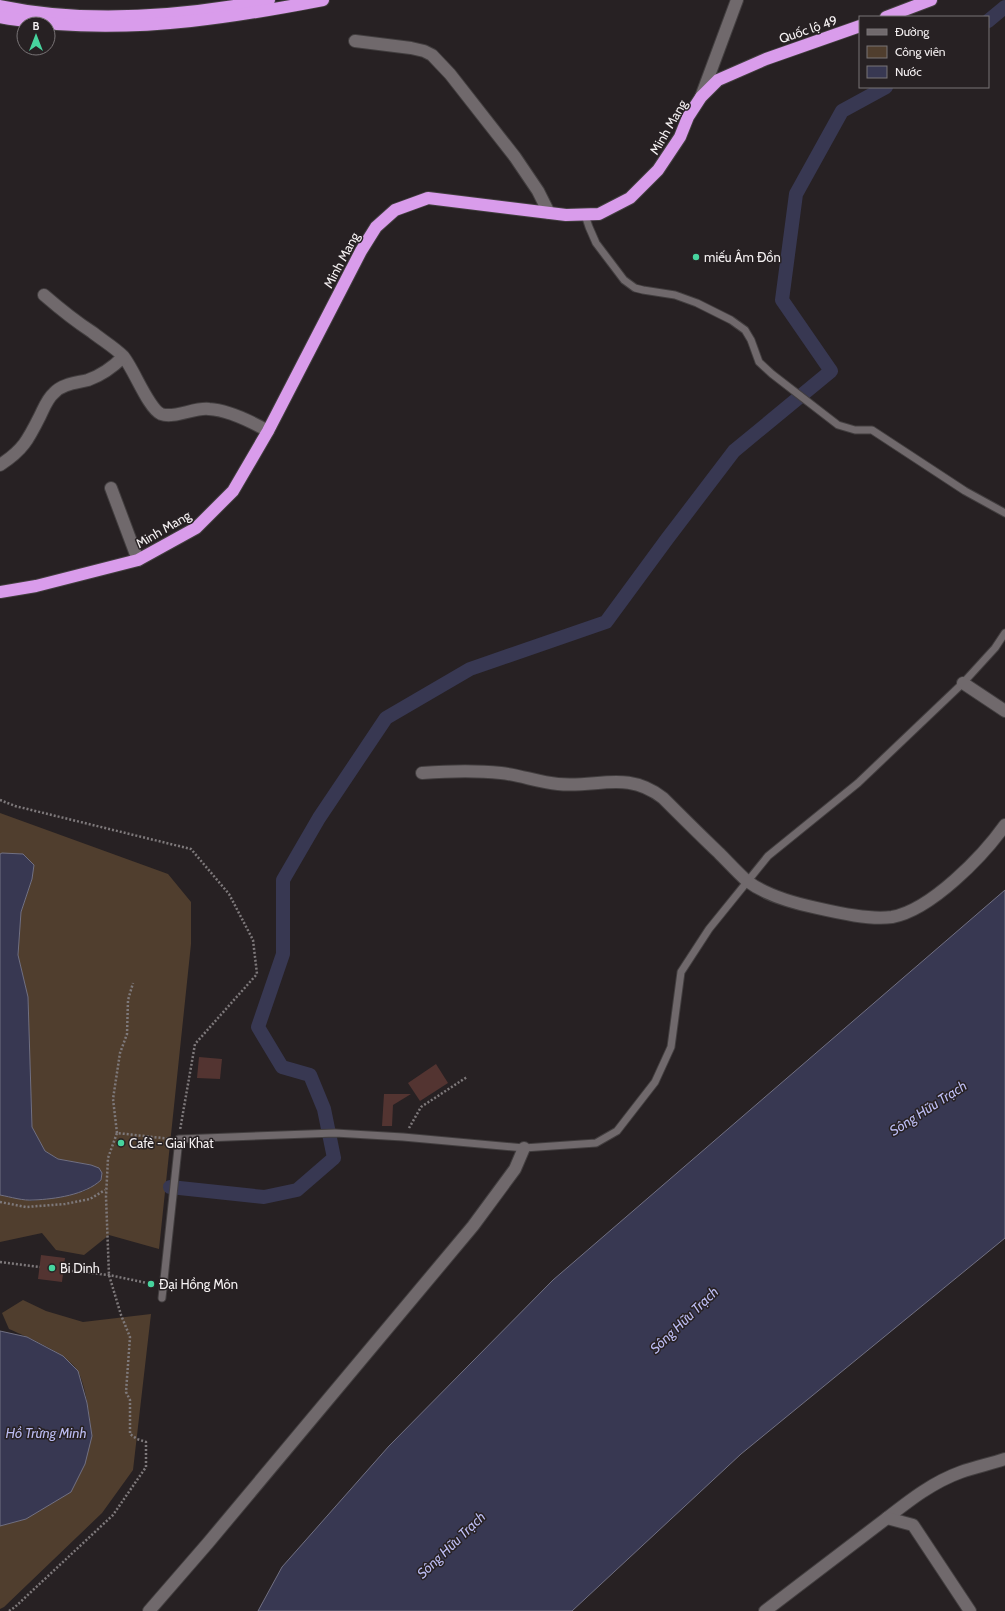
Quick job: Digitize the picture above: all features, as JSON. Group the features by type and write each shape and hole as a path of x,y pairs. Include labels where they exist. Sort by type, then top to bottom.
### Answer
{"highway":[{"path":"0,6 19,10 95,16 181,13 269,0"},
{"path":"0,17 94,27 184,23 263,12 323,0"},
{"path":"889,16 931,0"},
{"name":"Quốc lộ 49","path":"766,59 859,26"},
{"name":"Minh Mang","path":"0,592 36,586 138,560 196,528 233,491 268,431 361,251 376,227 395,210 428,198 550,213 586,215 599,214 630,198 658,170 680,137 688,117 701,97 718,80 766,59"}],"street":[{"path":"701,97 737,0"},
{"path":"355,41 411,48 432,55 450,74 515,157 538,191 550,213"},
{"path":"44,295 123,357 154,407 162,414 176,414 210,408 243,418 268,431"},
{"path":"0,465 24,446 48,400 54,392 62,387 100,374 112,367 123,357"},
{"path":"111,488 138,560"},
{"path":"963,683 1005,711"},
{"path":"422,773 461,770 502,773 558,784 621,782 643,785 653,790 663,798 748,881 777,897 808,906 858,915 891,917 913,910 933,898 978,857 995,839 1005,825"},
{"path":"149,1611 208,1543 473,1226 515,1169 524,1148"},
{"path":"765,1611 912,1499 941,1481 960,1473 1005,1459"},
{"path":"887,1518 913,1525 970,1611"}],"lane":[{"path":"586,215 589,227 596,243 624,280 634,288 675,296 698,303 731,320 745,330 761,364 838,425 855,430 872,430 965,491 1005,513"},
{"path":"162,1298 179,1139 336,1133 403,1137 524,1148 596,1143 617,1131 655,1082 671,1047 681,972 709,929 768,856 858,783 963,683 996,648 1005,633"}],"path":[{"path":"0,800 15,806 191,849 229,894 253,940 257,974 195,1044 179,1139 117,1133"},
{"path":"9,1611 112,1515 146,1467 146,1442 130,1434 130,1400 126,1392 130,1337 121,1315 109,1274 106,1197 108,1158 117,1133 113,1099 120,1053 127,1034 128,1000 133,983"},
{"path":"403,1137 421,1107 467,1077"},
{"path":"0,1202 26,1207 64,1204 90,1199 106,1189"},
{"path":"0,1262 40,1267"},
{"path":"64,1270 109,1274 147,1283"}],"green space":[{"path":"0,813 168,874 191,902 191,944 159,1249 109,1235 84,1255 56,1250 42,1233 0,1242 0,1195 32,1201 85,1191 101,1180 102,1175 91,1165 58,1159 45,1151 32,1127 28,998 18,955 21,912 32,879 2,853 0,854"},
{"path":"23,1300 46,1311 83,1322 151,1314 133,1470 102,1513 4,1607 0,1609 0,1526 26,1519 92,1436 84,1388 79,1373 74,1366 48,1347 9,1329 2,1313"}],"water":[{"path":"0,854 23,854 34,865 32,879 21,912 18,955 28,997 32,1127 45,1151 58,1159 91,1165 99,1168 102,1173 101,1180 87,1189 78,1193 60,1197 30,1200 0,1195"},
{"name":"Sông Hữu Trạch","path":"1005,890 1005,1238 741,1454 572,1611 258,1611 282,1567 389,1446 553,1280"},
{"name":"Hồ Trừng Minh","path":"0,1331 27,1337 63,1356 78,1371 87,1403 92,1436 85,1464 71,1492 26,1519 0,1526"}],"building":[{"path":"199,1057 222,1059 220,1079 197,1078"},
{"path":"436,1064 448,1083 420,1101 408,1083"},
{"path":"384,1094 411,1094 393,1105 392,1126 382,1126"},
{"name":"Bi Dinh","path":"41,1255 65,1258 62,1282 38,1279"}],"waterway":[{"path":"989,20 1005,7"},
{"path":"170,1187 264,1197 297,1190 334,1158 324,1109 310,1075 282,1067 258,1027 283,954 283,880 319,818 386,718 470,669 606,622 734,451 831,371 782,300 796,194 842,111 884,88"}],"place":[{"name":"miếu Âm Đồn","path":"696,257"},
{"name":"Cafè - Giai Khat","path":"121,1143"},
{"name":"Bi Dinh","path":"52,1268"},
{"name":"Đại Hồng Môn","path":"151,1284"}]}
